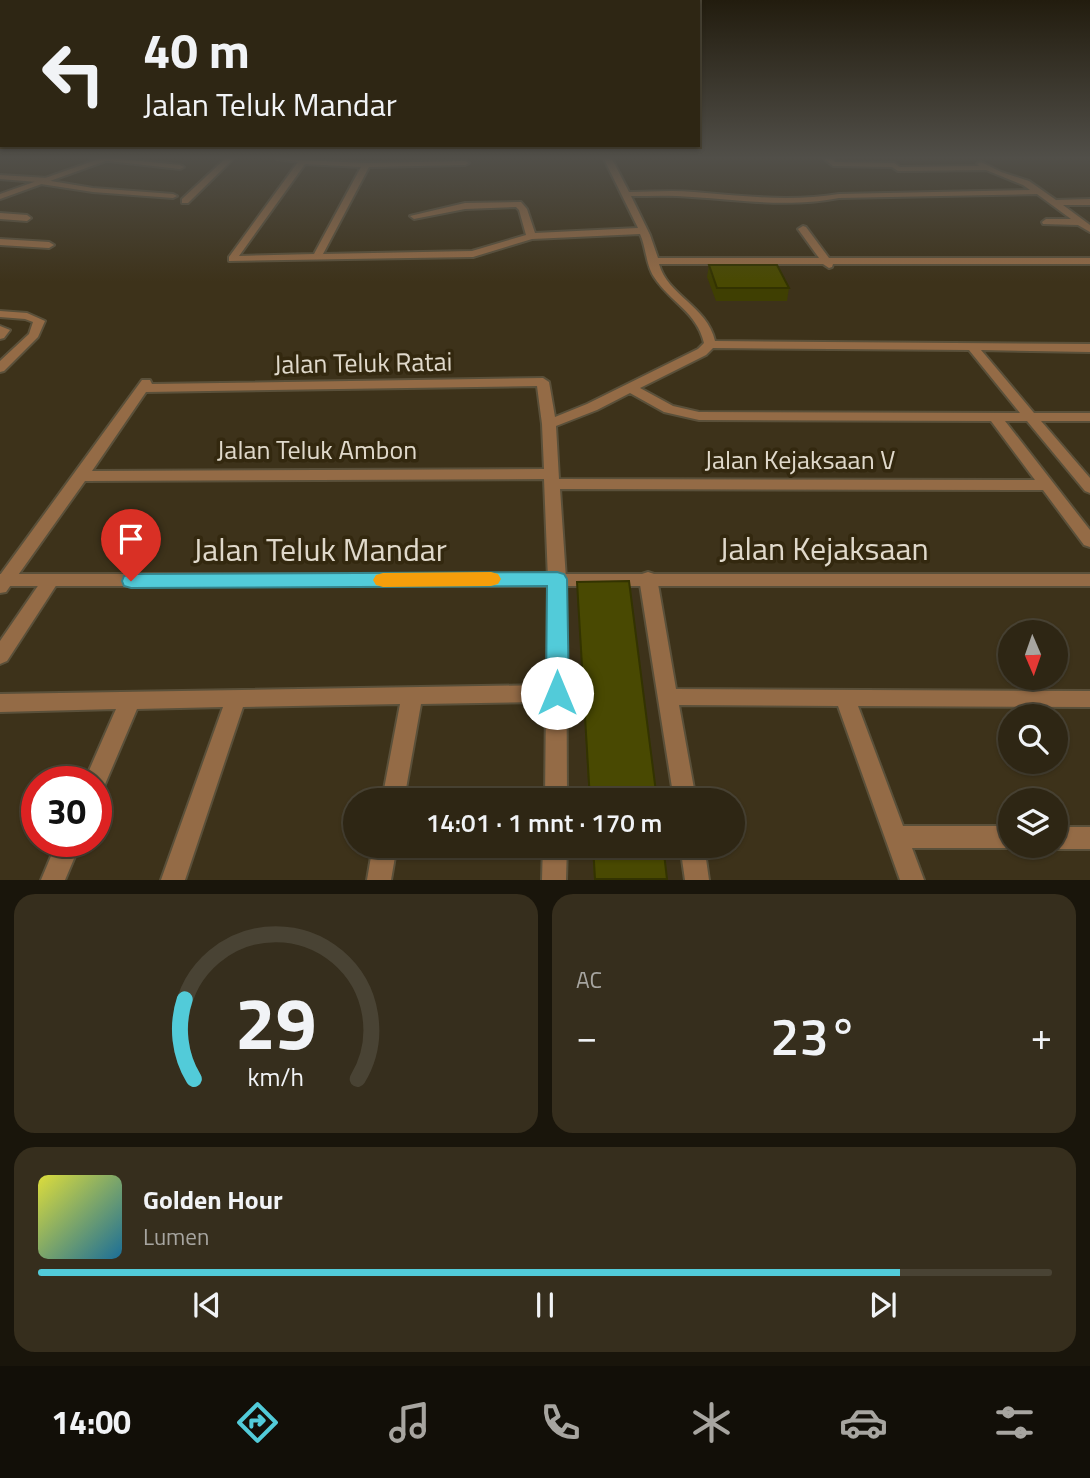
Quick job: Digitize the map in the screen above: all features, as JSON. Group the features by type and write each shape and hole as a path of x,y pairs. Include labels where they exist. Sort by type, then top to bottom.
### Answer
{"street":[{"path":"223,272 275,200"},
{"path":"317,257 347,200"},
{"path":"629,200 655,266 694,312 706,330 710,344"},
{"path":"752,200 814,200"},
{"path":"1049,200 1090,229"},
{"path":"1053,203 1090,202"},
{"path":"414,216 465,206 518,204 523,209 526,238"},
{"path":"0,216 27,218"},
{"path":"1045,222 1080,222"},
{"path":"803,229 829,265"},
{"path":"232,259 483,253 526,238 643,231"},
{"path":"0,242 49,245"},
{"path":"655,266 1090,261"},
{"path":"829,265 1090,270"},
{"path":"0,314 27,316 39,321 34,335 0,368"},
{"path":"0,329 4,330 0,336"},
{"path":"556,788 557,579 549,424 702,352 710,344 1090,348"},
{"path":"973,348 1089,486"},
{"name":"Jalan Teluk Ratai","path":"82,476 146,384 543,382 549,424"},
{"path":"629,387 668,409 699,416 1090,416"},
{"path":"994,416 1090,541"},
{"path":"2,582 82,476"},
{"name":"Jalan Teluk Ambon","path":"82,476 552,479"},
{"name":"Jalan Kejaksaan V","path":"552,479 1046,485"},
{"path":"648,578 683,788"},
{"name":"Jalan Teluk Mandar","path":"2,582 557,579"},
{"name":"Jalan Kejaksaan","path":"557,579 1090,579"},
{"path":"0,656 50,581"},
{"path":"0,704 557,693"},
{"path":"395,788 412,696"},
{"path":"669,697 1090,699"},
{"path":"845,698 912,880"},
{"path":"173,880 236,699"},
{"path":"102,766 130,701"},
{"path":"897,837 998,837"},
{"path":"1068,838 1090,838"},
{"path":"53,880 63,857"},
{"path":"379,880 383,858"},
{"path":"554,880 555,858"},
{"path":"694,858 697,880"}],"building":[{"path":"709,265 777,265 789,288 717,288"},
{"path":"629,581 655,788 589,788 577,582"},
{"path":"594,858 665,858 667,879 595,879"}],"slow traffic":[{"path":"383,580 491,579"}],"route":[{"path":"131,581 557,579 557,693"}]}
